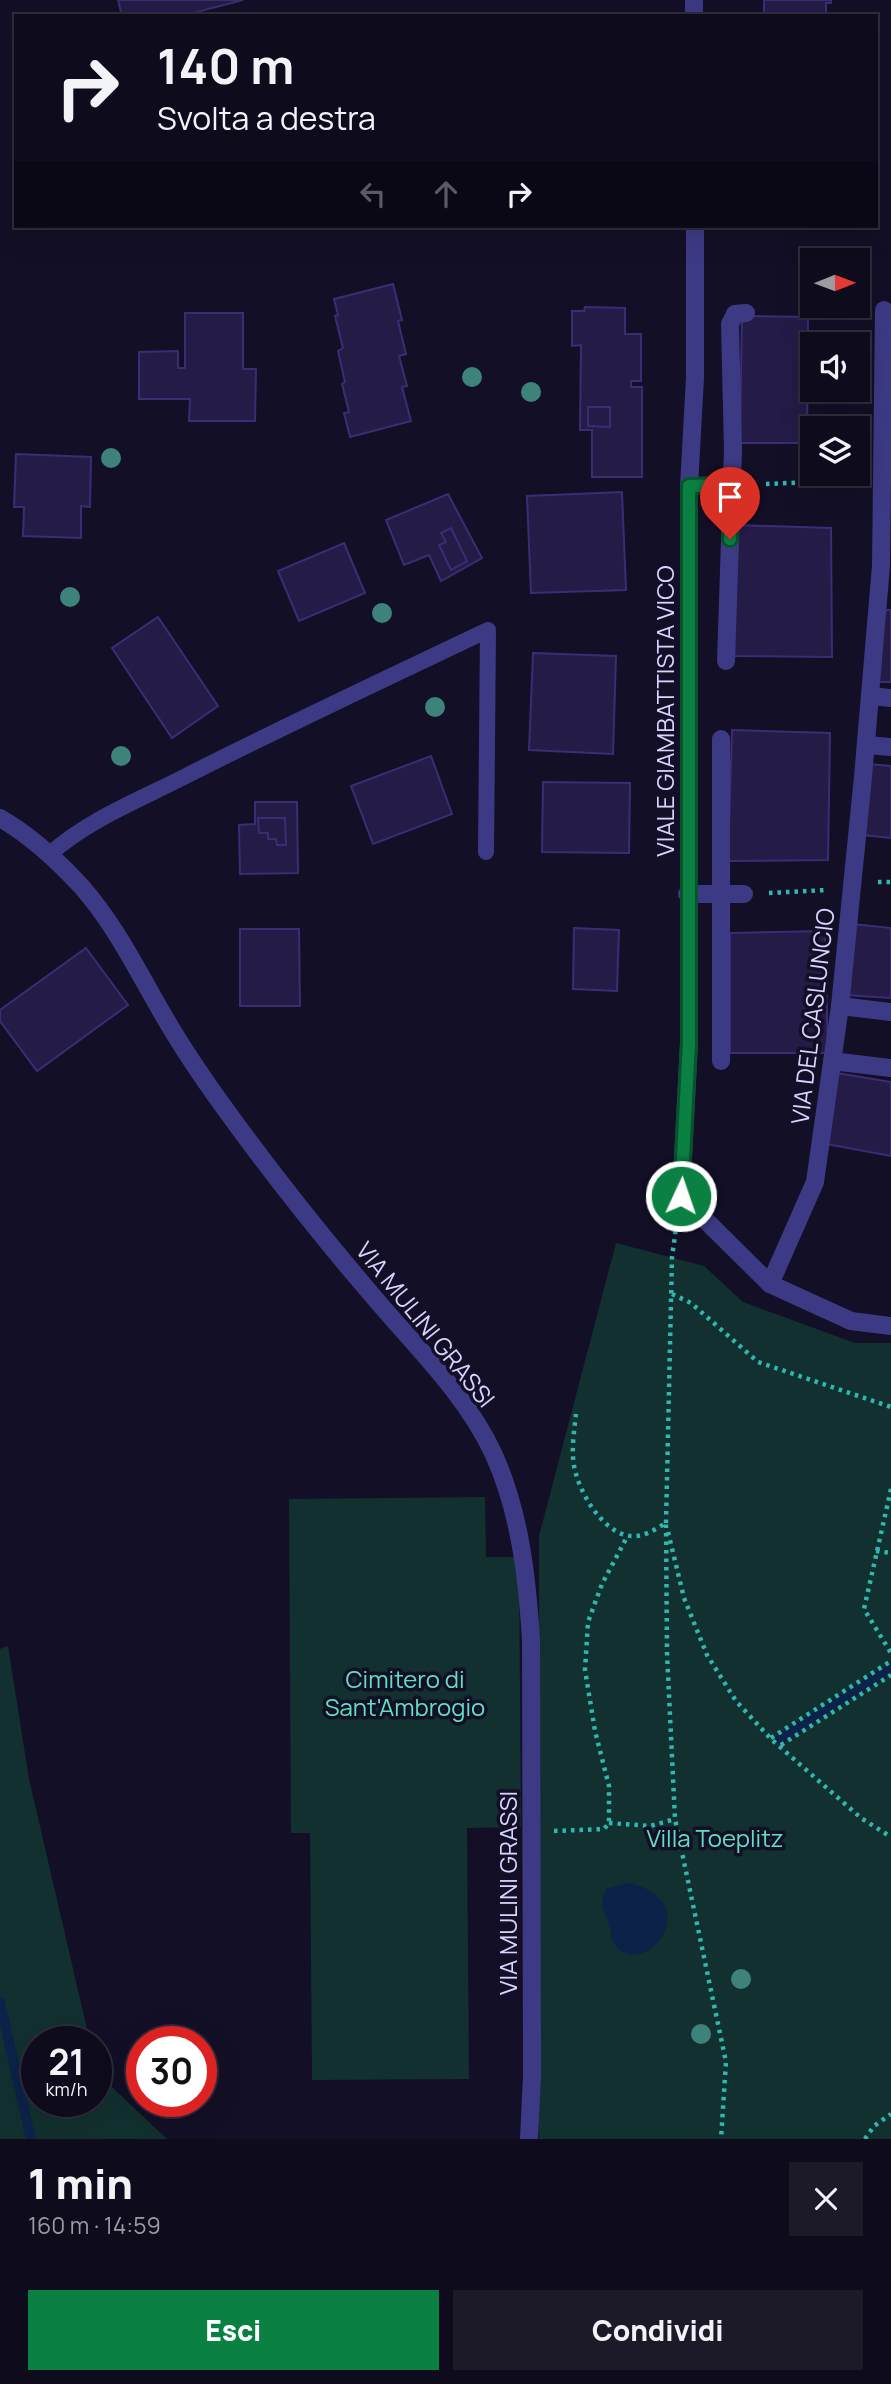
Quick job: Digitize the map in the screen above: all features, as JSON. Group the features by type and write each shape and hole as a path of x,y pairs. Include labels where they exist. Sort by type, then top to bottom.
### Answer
{"street":[{"name":"VIALE GIAMBATTISTA VICO","path":"695,228 695,378 689,486 689,1043 681,1196 770,1284"},
{"name":"VIA DEL CASLUNCIO","path":"770,1284 815,1182 840,1006 866,745 881,558 882,480 887,438 884,310"},
{"path":"726,661 738,485 730,324 734,314 746,313"},
{"path":"689,486 738,485"},
{"path":"870,696 891,698"},
{"path":"721,739 721,1061"},
{"path":"866,745 891,747"},
{"name":"VIA MULINI GRASSI","path":"0,818 50,854 112,925 173,1032 219,1099 353,1272 467,1409 493,1453 521,1537 531,1640 532,2076 529,2139"},
{"path":"687,894 744,894"},
{"path":"840,1006 891,1012"},
{"path":"832,1060 891,1068"},
{"path":"770,1284 851,1321 891,1326"}],"lane":[{"path":"50,854 68,838 160,789 488,630 486,852"}],"path":[{"path":"738,485 882,480"},
{"path":"744,894 852,888"},
{"path":"672,1257 666,1523 667,1653 675,1819 726,2062 721,2139"},
{"path":"671,1294 691,1303 758,1363 891,1408"},
{"path":"576,1414 573,1444 575,1474 590,1506 613,1531 627,1536 642,1535 666,1523"},
{"path":"891,1489 864,1609 891,1653"},
{"path":"666,1523 684,1598 707,1655 736,1701 771,1739 861,1818 891,1837"},
{"path":"610,1824 609,1786 595,1731 585,1670 588,1622 602,1584 627,1536"},
{"path":"876,1550 891,1553"},
{"path":"771,1739 891,1661"},
{"path":"781,1745 891,1675"},
{"path":"532,1831 604,1829 610,1824 650,1826 675,1819"},
{"path":"864,2139 874,2126 891,2114"}],"green space":[{"name":"Villa Toeplitz","path":"616,1243 704,1266 743,1302 855,1343 891,1343 891,2139 539,2139 539,1536"},
{"name":"Cimitero di Sant'Ambrogio","path":"485,1497 486,1557 519,1557 521,1827 467,1828 469,2079 312,2080 310,1833 291,1833 289,1499"},
{"path":"8,1646 29,1779 86,2026 21,2026 21,2117 112,2117 112,2087 126,2100 126,2117 144,2117 167,2139 0,2139 0,1649"}],"water":[{"path":"630,1883 653,1893 665,1907 668,1922 663,1936 653,1947 640,1954 627,1954 615,1945 602,1906 602,1898 607,1888"}],"building":[{"path":"118,0 243,0 189,14 122,14"},
{"path":"764,0 831,0 831,3 826,3 826,14 764,14"},
{"path":"393,284 402,320 398,321 406,354 399,356 407,386 402,387 411,421 350,437 344,413 349,412 342,384 345,382 338,351 343,348 334,299"},
{"path":"585,307 625,308 625,334 641,334 641,381 631,381 631,387 642,387 642,477 592,477 592,430 580,430 581,345 572,346 572,311 584,311"},
{"path":"185,313 243,313 243,369 256,369 255,421 189,421 190,399 139,399 139,352 178,351 178,368 185,368"},
{"path":"742,316 808,318 808,332 800,332 800,402 807,402 807,416 800,416 800,443 740,443"},
{"path":"588,407 610,407 610,427 588,426"},
{"path":"16,454 91,457 90,507 81,506 81,538 23,536 24,507 14,507"},
{"path":"622,492 626,590 531,593 527,496"},
{"path":"448,494 482,558 441,581 429,555 404,565 386,520"},
{"path":"736,525 831,528 832,657 734,656"},
{"path":"451,528 467,561 451,570 439,545 446,542 441,533"},
{"path":"344,543 365,593 299,621 278,571"},
{"path":"882,610 891,610 891,682 875,682"},
{"path":"158,617 218,706 172,738 112,648"},
{"path":"533,653 616,656 613,754 529,750"},
{"path":"732,730 830,733 828,860 728,861"},
{"path":"431,756 452,814 373,844 351,786"},
{"path":"869,764 891,766 891,838 863,835"},
{"path":"543,782 630,783 629,853 542,852"},
{"path":"255,802 297,802 298,873 240,874 239,825 255,824"},
{"path":"258,818 285,818 286,845 277,845 276,839 268,839 268,833 259,833"},
{"path":"852,924 891,928 891,998 845,995"},
{"path":"574,928 619,930 617,991 573,989"},
{"path":"240,929 299,929 300,1006 240,1006"},
{"path":"825,931 828,1053 730,1053 730,933"},
{"path":"86,948 128,1005 37,1071 0,1021 0,1010"},
{"path":"837,1073 891,1082 891,1156 826,1144"}],"waterway":[{"path":"780,1739 891,1668"},
{"path":"0,2002 31,2139"}],"route":[{"path":"681,1196 689,1043 689,486 732,485 730,539"}]}
